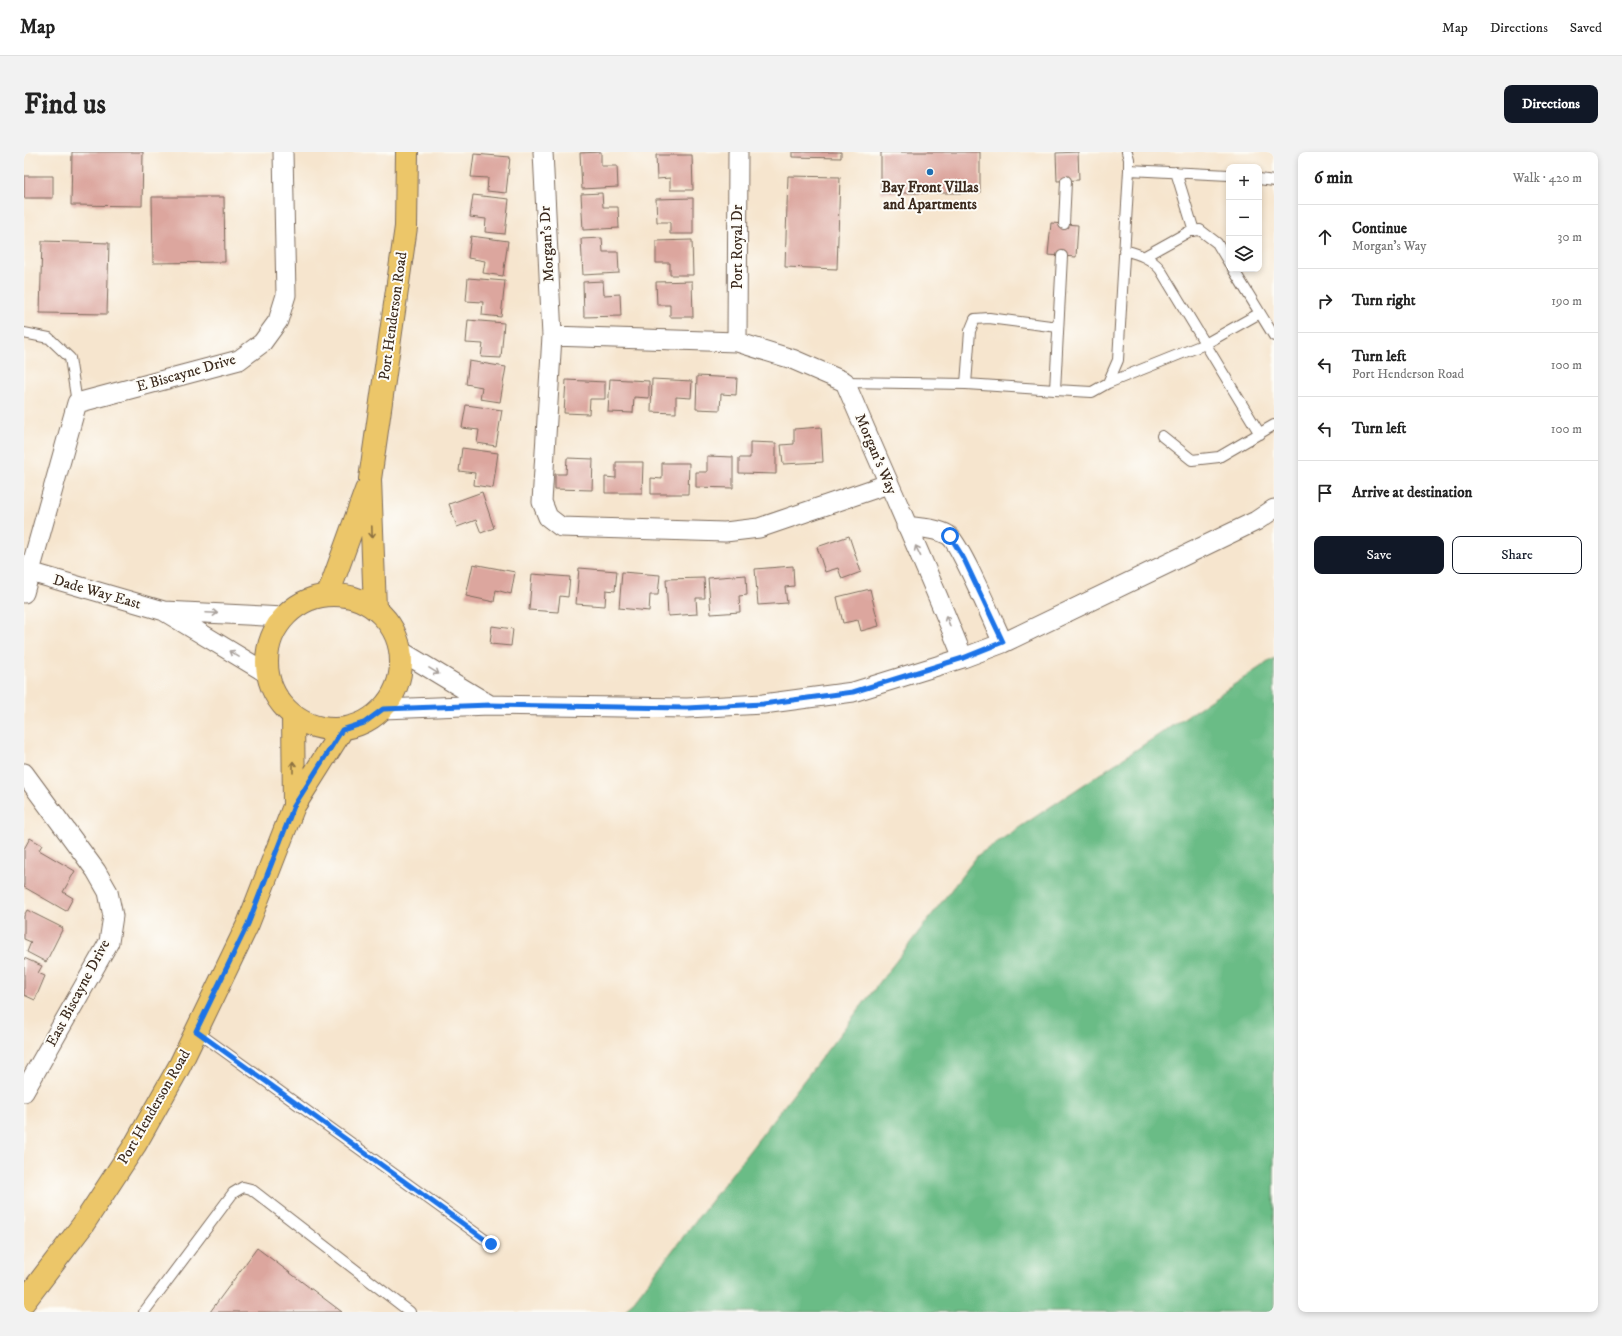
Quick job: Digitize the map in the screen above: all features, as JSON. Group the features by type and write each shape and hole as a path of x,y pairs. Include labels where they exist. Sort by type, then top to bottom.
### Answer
{"main road":[{"name":"Port Henderson Road","path":"375,608 370,479 406,227 407,152"},
{"name":"Port Henderson Road","path":"328,595 370,479"},
{"path":"328,595 352,596 375,608 392,627 401,651 399,682 383,709 364,723 342,730 315,728 293,716 276,698 268,674 269,644 284,617 304,602 328,595"},
{"name":"Port Henderson Road","path":"293,716 294,806"},
{"name":"Port Henderson Road","path":"24,1302 82,1226 135,1145 179,1067 248,924 294,806 342,730"}],"street":[{"name":"E Biscayne Drive","path":"77,403 239,360 262,343 278,321 286,295 283,152"},
{"name":"Morgan's Dr","path":"543,152 552,336 542,502 548,517 561,527 725,532 759,528 888,484"},
{"name":"Port Royal Dr","path":"737,342 738,152"},
{"path":"552,336 737,342 792,359 845,382"},
{"name":"Morgan's Way","path":"845,382 906,526 930,576 963,658"},
{"path":"24,593 77,403"},
{"path":"383,709 490,705 687,708 763,704 853,692 963,658 1003,642 1256,521 1274,509"},
{"path":"906,526 935,530 950,536 964,559 1003,642"},
{"name":"Dade Way East","path":"30,572 164,611 284,617"},
{"name":"Dade Way East","path":"164,611 268,674"},
{"path":"401,651 490,705"},
{"name":"East Biscayne Drive","path":"24,773 96,871 108,892 113,916 109,942 24,1092"}],"lane":[{"path":"1108,383 1118,360 1129,170 1129,159 1127,152"},
{"path":"1129,170 1226,175"},
{"path":"1176,172 1194,231"},
{"path":"1262,179 1274,180"},
{"path":"1064,224 1066,181"},
{"path":"1145,256 1190,231 1200,230 1217,243 1226,257"},
{"path":"1124,250 1145,256 1154,262 1160,269 1260,434"},
{"path":"1055,390 1062,256"},
{"path":"1235,272 1274,336"},
{"path":"845,382 966,384 1092,392 1108,383 1205,344 1260,313"},
{"path":"966,384 970,331 975,319 989,318 1058,327"},
{"path":"24,333 49,338 70,358 77,403"},
{"path":"1162,436 1192,460 1218,457 1274,425"},
{"path":"196,1031 491,1244"},
{"path":"144,1312 233,1193 243,1187 251,1189 410,1312"}],"green space":[{"path":"1274,658 1274,1312 625,1312 978,855"}],"building":[{"path":"72,152 143,152 142,206 71,205"},
{"path":"601,152 601,166 617,166 618,187 582,189 580,153"},
{"path":"792,152 841,152 841,158 792,157"},
{"name":"Bay Front Villas and Apartments","path":"881,152 980,152 980,193 881,193"},
{"path":"1078,152 1079,180 1057,181 1056,153"},
{"path":"474,154 510,157 506,193 487,191 488,178 471,177"},
{"path":"656,155 692,155 693,190 670,190 670,178 657,179"},
{"path":"24,176 53,176 53,198 24,198"},
{"path":"788,176 840,177 837,269 785,267"},
{"path":"602,193 603,207 618,207 619,228 583,230 581,194"},
{"path":"473,195 509,199 505,234 485,232 486,219 470,217"},
{"path":"152,197 224,197 225,262 153,263"},
{"path":"693,198 693,234 670,234 670,222 657,222 656,199"},
{"path":"1051,223 1078,225 1076,257 1048,255"},
{"path":"471,236 508,241 503,276 483,273 485,261 468,258"},
{"path":"602,238 603,252 618,252 619,273 583,275 581,239"},
{"path":"692,240 693,275 670,275 670,263 656,263 656,241"},
{"path":"42,241 109,243 107,314 40,313"},
{"path":"468,278 505,281 501,317 482,315 483,302 466,301"},
{"path":"603,281 604,295 620,294 621,316 584,317 583,282"},
{"path":"692,281 693,317 670,317 670,305 657,305 656,282"},
{"path":"468,320 504,323 501,358 481,357 483,344 466,343"},
{"path":"469,361 506,367 500,402 480,399 482,387 466,384"},
{"path":"697,376 737,378 736,395 721,394 720,410 696,409"},
{"path":"610,379 649,381 649,398 634,397 633,413 608,412"},
{"path":"652,379 692,381 691,398 676,397 676,413 651,412"},
{"path":"566,380 605,382 605,399 590,399 589,414 564,413"},
{"path":"466,405 502,410 496,446 477,443 479,430 462,428"},
{"path":"821,427 823,462 783,464 781,445 794,444 794,429"},
{"path":"750,442 776,443 776,474 739,473 739,458 750,458"},
{"path":"462,448 498,453 493,488 474,485 475,473 459,471"},
{"path":"707,456 733,457 733,488 696,487 696,472 707,472"},
{"path":"567,458 593,459 592,490 555,489 555,474 566,474"},
{"path":"616,462 643,462 642,493 605,493 605,477 616,478"},
{"path":"662,463 689,463 688,494 651,494 651,478 662,479"},
{"path":"482,492 494,528 481,533 476,520 457,527 449,504"},
{"path":"849,536 861,572 842,579 838,568 825,572 817,547"},
{"path":"473,564 515,572 511,594 496,590 494,602 466,596"},
{"path":"793,566 794,586 785,587 787,603 758,605 755,569"},
{"path":"579,568 617,571 615,591 606,590 605,606 576,604"},
{"path":"622,572 660,575 658,595 650,595 649,611 619,608"},
{"path":"532,574 570,577 568,597 560,596 558,612 529,610"},
{"path":"746,575 747,595 739,596 740,612 711,614 708,578"},
{"path":"704,578 705,598 696,598 697,614 668,616 666,579"},
{"path":"870,589 879,626 861,631 858,620 843,623 837,597"},
{"path":"492,626 513,629 511,646 490,644"},
{"path":"30,838 42,845 39,850 75,871 63,892 73,898 66,911 24,887 24,849"},
{"path":"27,910 63,928 46,962 27,952 31,942 24,939 24,916"},
{"path":"24,958 42,966 38,973 45,976 35,1000 24,995"},
{"path":"257,1248 342,1312 210,1312"}],"place":[{"name":"Bay Front Villas and Apartments","path":"930,172"}],"route":[{"path":"491,1244 196,1031 248,924 294,806 342,730 364,723 383,709 490,705 687,708 763,704 853,692 963,658 1003,642 964,559 950,536"}]}
